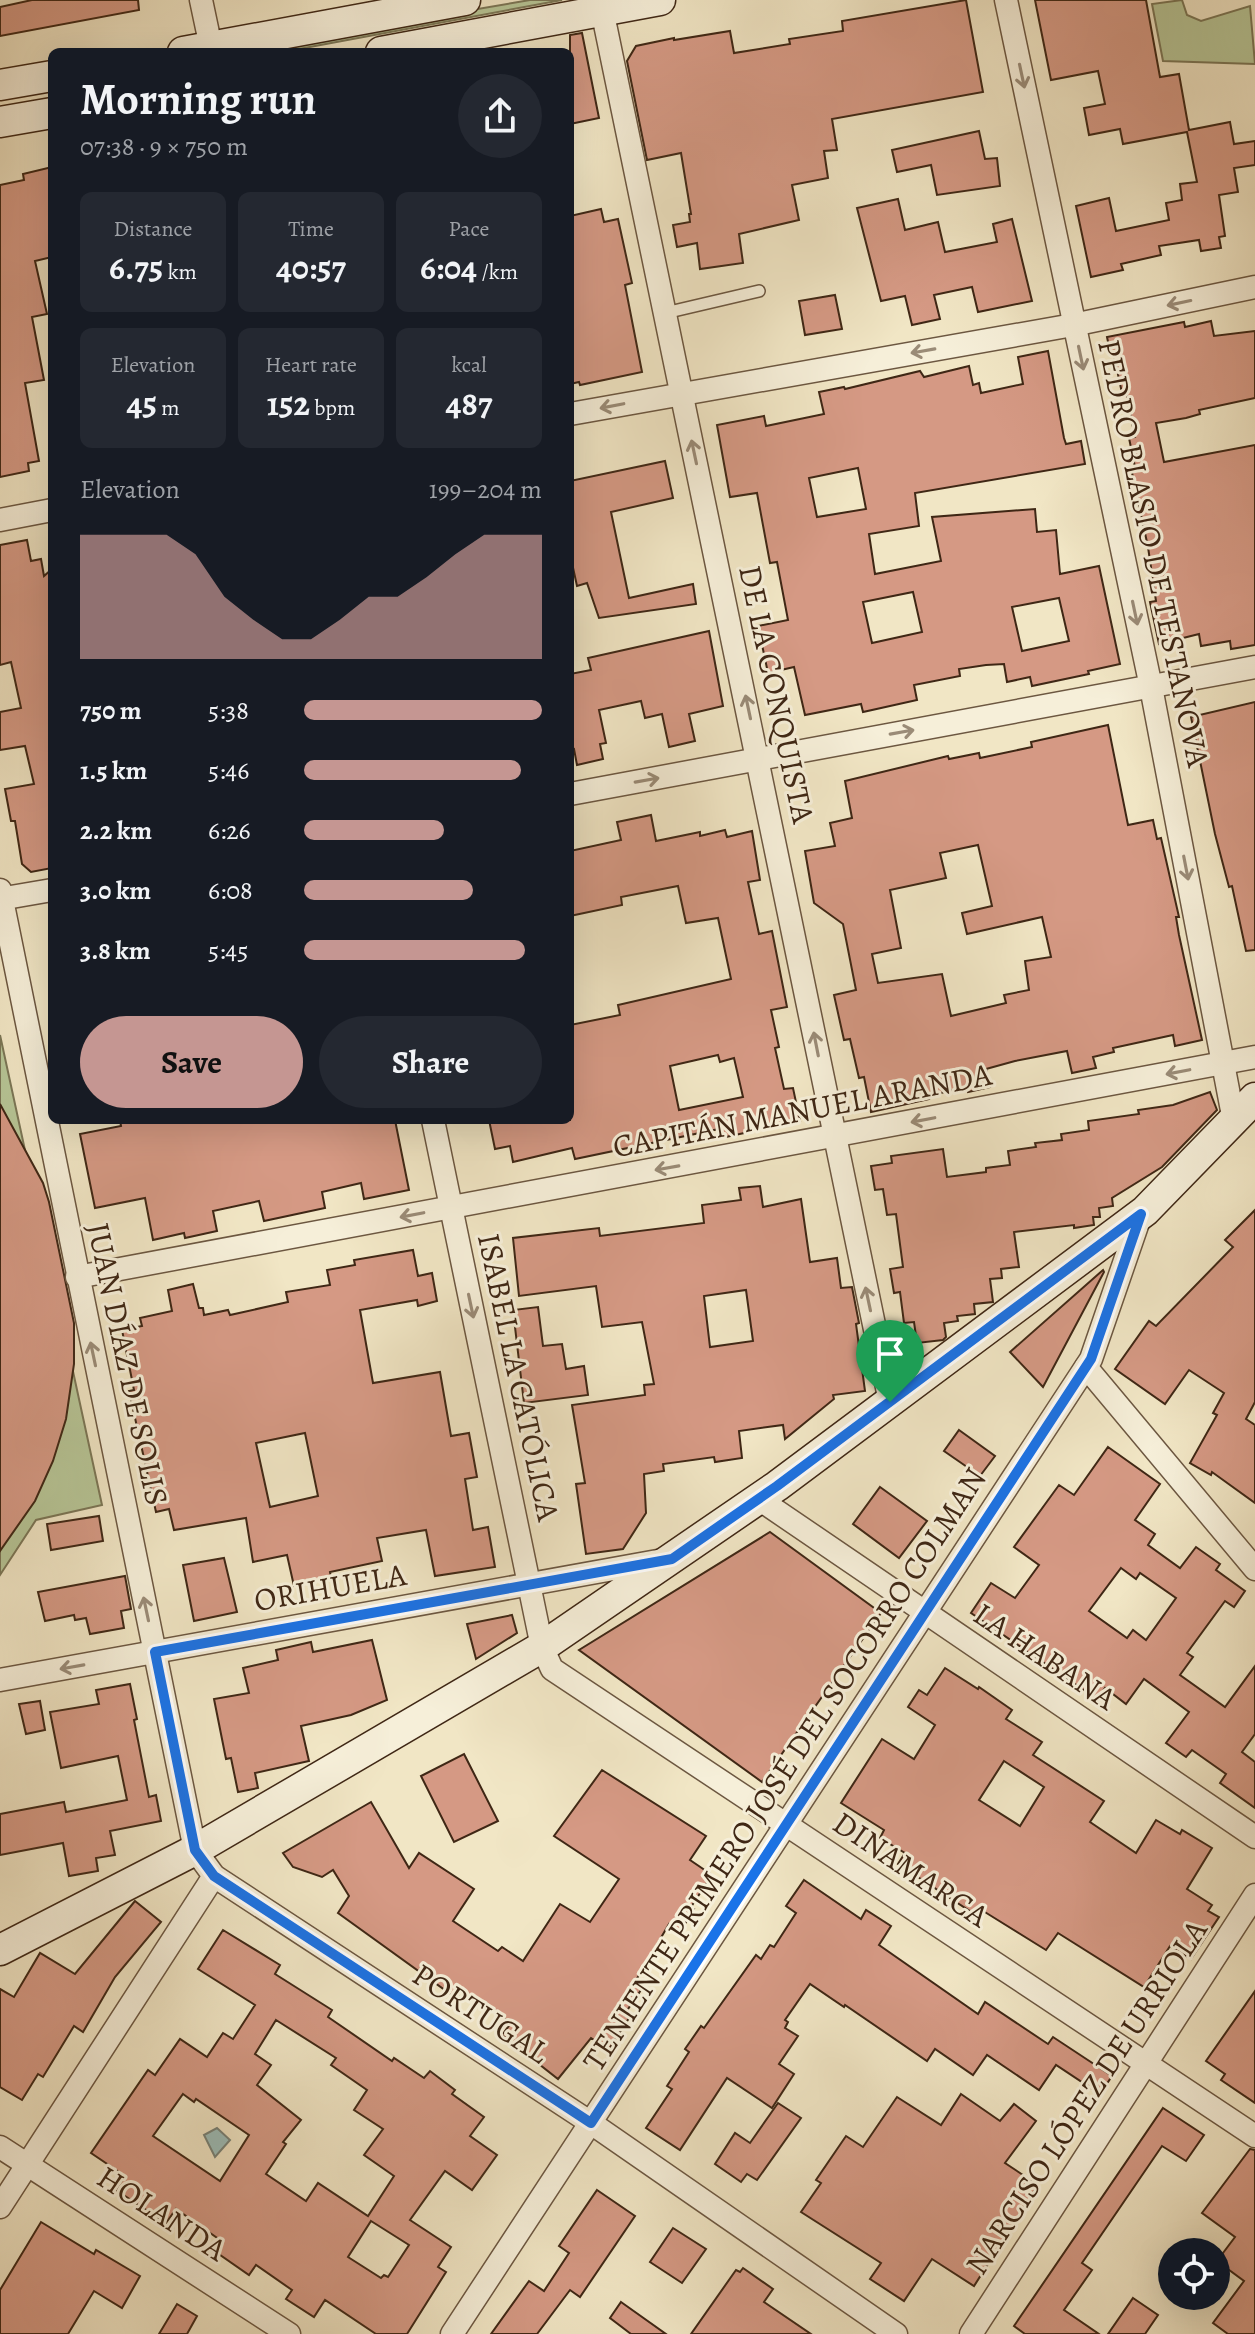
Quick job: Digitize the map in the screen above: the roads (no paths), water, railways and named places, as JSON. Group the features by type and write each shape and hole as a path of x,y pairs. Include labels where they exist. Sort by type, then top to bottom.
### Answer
{"street":[{"path":"201,0 202,48"},
{"path":"213,48 465,0"},
{"path":"400,48 601,6 660,0"},
{"name":"PEDRO BLASIO DE TESTANOVA","path":"1006,0 1151,687 1234,1121"},
{"name":"DE LA CONQUISTA","path":"601,6 890,1402"},
{"path":"0,85 48,77"},
{"path":"0,122 48,114"},
{"path":"574,413 1073,325 1255,287"},
{"path":"0,520 48,511"},
{"path":"574,793 1255,667"},
{"path":"1,896 48,890"},
{"name":"JUAN DÍAZ DE SOLIS","path":"1,896 195,1850"},
{"name":"CAPITÁN MANUEL ARANDA","path":"77,1277 1255,1057"},
{"path":"0,1950 195,1850 542,1647 672,1559 759,1499 1141,1214 1255,1098"},
{"name":"ISABEL LA CATÓLICA","path":"434,1124 542,1647"},
{"name":"TENIENTE PRIMERO JOSÉ DEL SOCORRO COLMAN","path":"452,2334 1088,1363 1141,1214"},
{"path":"1088,1363 1255,1569"},
{"name":"LA HABANA","path":"759,1499 1255,1837"},
{"name":"ORIHUELA","path":"0,1680 672,1559"},
{"name":"DINAMARCA","path":"542,1647 552,1669 1255,2136"},
{"name":"PORTUGAL","path":"195,1850 214,1876 591,2123 896,2334"},
{"path":"0,2207 214,1876"},
{"name":"NARCISO LÓPEZ DE URRIOLA","path":"971,2334 1255,1895"},
{"name":"HOLANDA","path":"0,2147 289,2334"}],"lane":[{"path":"665,313 759,291"}],"water":[{"path":"217,2128 230,2140 215,2157 204,2135"}]}
